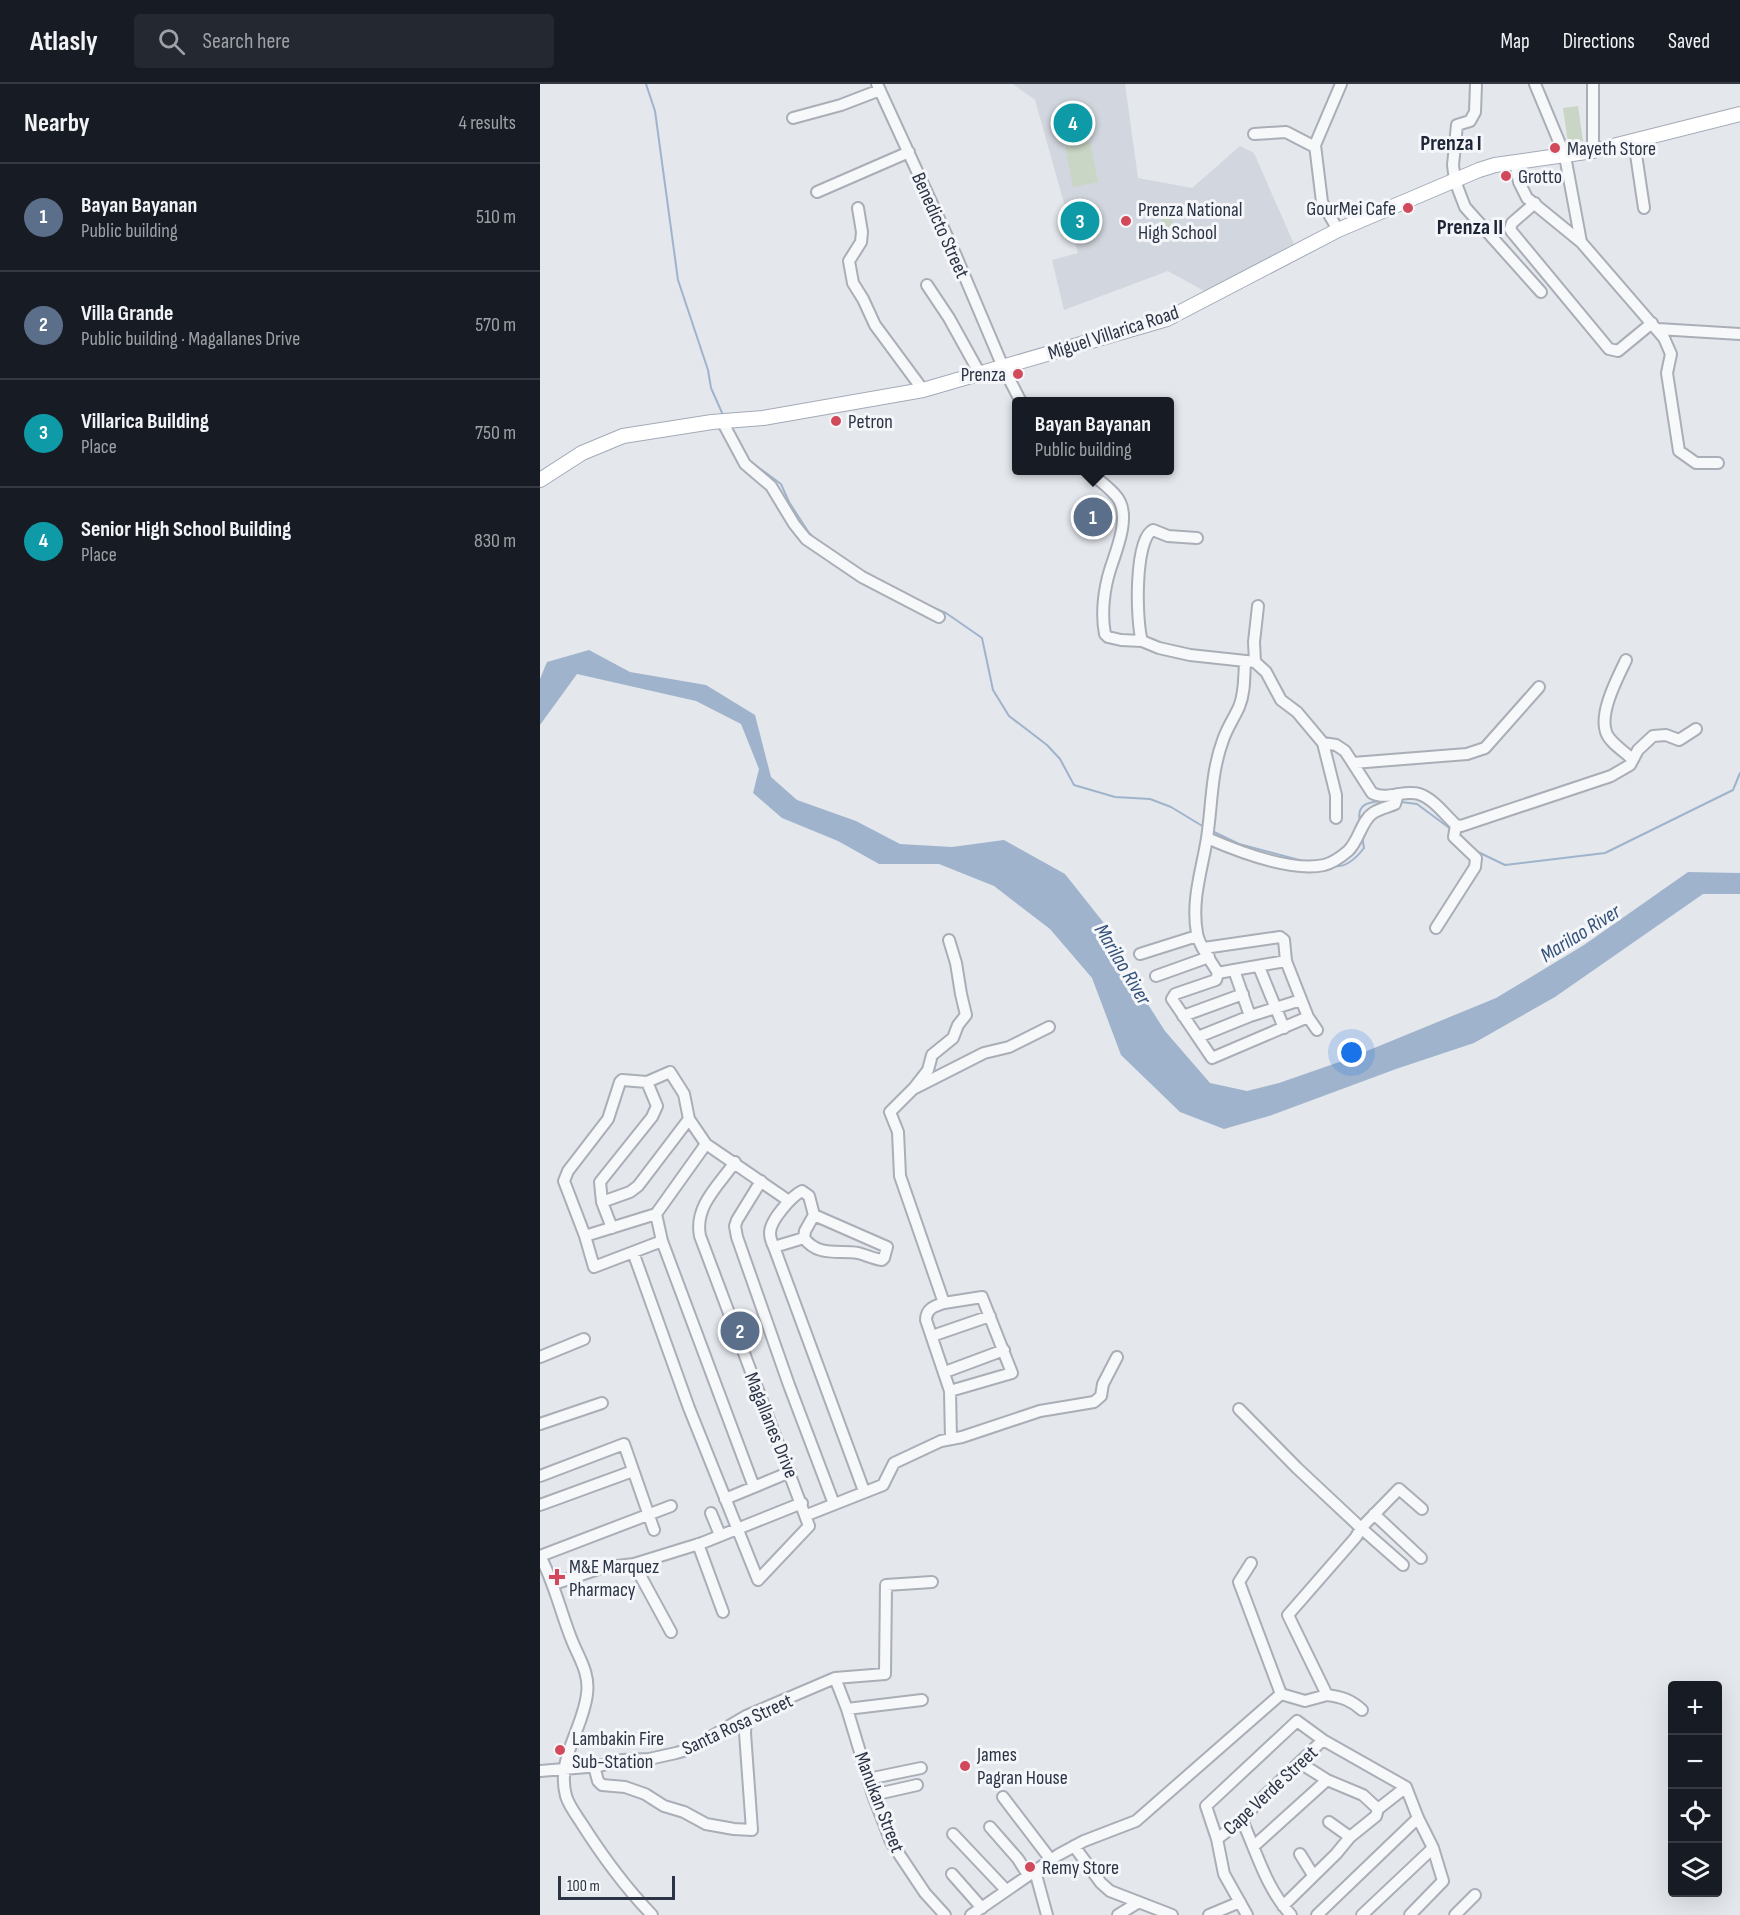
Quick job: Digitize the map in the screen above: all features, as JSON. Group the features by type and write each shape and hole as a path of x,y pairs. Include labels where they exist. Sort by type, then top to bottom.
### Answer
{"main road":[{"name":"Miguel Villarica Road","path":"540,480 582,453 623,436 722,421 763,418 923,390 1167,319 1338,230 1479,170 1515,162 1593,151 1740,114"}],"street":[{"path":"1338,230 1322,202 1315,147 1341,84"},
{"path":"1476,84 1475,112 1470,121 1457,125 1453,165 1455,180 1465,207 1540,292"},
{"path":"1535,84 1565,156 1581,242"},
{"path":"1593,84 1593,151"},
{"path":"794,118 841,105 879,87"},
{"name":"Benedicto Street","path":"879,87 1019,397"},
{"path":"1254,134 1286,132 1315,147"},
{"path":"1634,141 1644,208"},
{"path":"817,192 909,152"},
{"path":"1515,162 1522,190 1527,198 1581,242 1655,326 1669,346 1671,354 1667,373 1679,451 1696,463 1718,463"},
{"path":"1535,203 1512,223 1510,229 1612,351 1618,351 1655,326 1740,334"},
{"path":"858,208 862,232 858,250 849,261 853,283 885,341 923,390"},
{"path":"927,285 980,374"},
{"path":"722,421 745,464 771,486 806,539 862,577 939,617"},
{"path":"1091,475 1119,500 1122,509 1120,543 1110,570 1106,590 1105,634 1108,637 1142,642 1190,655 1250,662 1266,672 1281,700 1297,712 1323,743 1336,795 1336,818"},
{"path":"1142,642 1138,625 1139,564 1147,535 1153,530 1168,536 1197,538"},
{"path":"1258,606 1254,642 1239,708 1222,740 1211,788 1208,832 1196,899 1197,936 1218,973 1216,980 1173,996 1173,1001 1212,1058 1308,1017"},
{"path":"1626,660 1607,704 1605,727 1608,736 1632,759"},
{"path":"1353,763 1467,754 1478,751 1499,732 1539,687"},
{"path":"1323,743 1336,745 1344,750 1372,793 1378,796 1410,792 1421,795 1456,825 1464,825 1611,776 1630,765 1638,750 1653,736 1665,735 1679,740 1696,729"},
{"path":"1208,832 1229,847 1281,862 1324,865 1350,850 1368,818 1374,812 1395,804 1398,794"},
{"path":"1436,928 1477,861 1454,837 1456,825"},
{"path":"1140,954 1197,936"},
{"path":"1156,976 1206,952 1280,937 1284,940 1286,961 1301,1000 1308,1017 1317,1030"},
{"path":"944,1303 900,1176 898,1132 890,1112 914,1088 928,1070 932,1055 953,1038 958,1025 966,1015 949,940"},
{"path":"1218,973 1286,961"},
{"path":"1259,967 1284,1028"},
{"path":"1234,970 1250,1016"},
{"path":"1183,1016 1243,994"},
{"path":"1198,1037 1250,1016 1301,1000"},
{"path":"914,1088 984,1053 1009,1047 1049,1027"},
{"path":"662,1241 594,1267 585,1236 565,1188 565,1176 608,1119 622,1080 647,1082 670,1072 684,1094 688,1119 706,1144 789,1201"},
{"path":"612,1228 599,1189 602,1177 652,1117 657,1106 647,1082"},
{"path":"602,1202 630,1192 638,1186 688,1119"},
{"path":"585,1236 656,1215 706,1144"},
{"name":"Magallanes Drive","path":"735,1162 702,1209 698,1222 699,1231 758,1393 808,1520"},
{"path":"761,1181 737,1220 735,1226 737,1238 834,1504"},
{"path":"814,1215 887,1247 882,1260 857,1253 825,1253 809,1244 804,1238 805,1231 814,1215 809,1196 802,1191 789,1201 771,1226 770,1231 864,1491"},
{"path":"656,1215 662,1241 754,1487"},
{"path":"774,1247 804,1238"},
{"path":"857,1253 865,1238"},
{"path":"633,1252 689,1408 758,1580 808,1520 834,1504 883,1485 894,1463 941,1441 962,1437 1040,1411 1094,1402 1101,1396 1103,1384 1117,1357"},
{"path":"950,1391 1012,1373 982,1296 936,1305 926,1315 950,1391 951,1439"},
{"path":"932,1336 990,1316"},
{"path":"540,1357 584,1340"},
{"path":"945,1372 1004,1350"},
{"path":"540,1424 602,1403"},
{"path":"1239,1409 1297,1468 1404,1565"},
{"path":"540,1476 624,1444 654,1530"},
{"path":"540,1505 633,1471"},
{"path":"725,1499 790,1472"},
{"path":"1327,1695 1288,1615 1356,1537 1361,1528 1399,1489 1422,1509"},
{"path":"554,1584 601,1568 634,1564 698,1544 802,1503"},
{"path":"652,1915 630,1892 566,1797 565,1769 568,1750 586,1705 587,1676 572,1640 554,1584 540,1556 671,1506"},
{"path":"711,1513 720,1535"},
{"path":"1374,1514 1421,1558"},
{"path":"698,1544 723,1612"},
{"path":"1251,1563 1239,1582 1281,1694"},
{"path":"634,1564 670,1632"},
{"name":"Santa Rosa Street","path":"540,1771 594,1766 622,1760 649,1760 690,1749 746,1716 835,1678 885,1674 886,1585 932,1582"},
{"name":"Manukan Street","path":"835,1678 847,1709 873,1795 897,1853 925,1893 945,1915"},
{"path":"1281,1694 1305,1701 1327,1695 1343,1697 1354,1702 1362,1710"},
{"path":"971,1915 1074,1846 1136,1821 1281,1694"},
{"path":"847,1709 922,1700"},
{"path":"594,1766 598,1781 602,1785 625,1787 645,1794 664,1806 684,1812 706,1824 752,1830 745,1733 746,1716"},
{"path":"1247,1915 1224,1874 1217,1839 1206,1806 1297,1721 1323,1740 1406,1787 1433,1848 1443,1881 1410,1915"},
{"name":"Cape Verde Street","path":"1217,1839 1242,1820 1323,1740"},
{"path":"1300,1763 1327,1780 1363,1795 1378,1809"},
{"path":"868,1779 921,1768"},
{"path":"1254,1846 1327,1780"},
{"path":"873,1795 917,1785"},
{"path":"1282,1906 1336,1854 1350,1837 1376,1816 1378,1809 1406,1787"},
{"path":"1003,1797 1051,1860"},
{"path":"1317,1915 1418,1818"},
{"path":"1242,1820 1254,1846 1262,1872 1282,1906 1291,1915"},
{"path":"1329,1822 1350,1837"},
{"path":"990,1827 1031,1873 1047,1915"},
{"path":"952,1834 1006,1890"},
{"path":"1074,1846 1110,1891 1172,1915"},
{"path":"1362,1915 1433,1848"},
{"path":"1300,1854 1313,1875"},
{"path":"952,1874 982,1908"},
{"path":"1461,1912 1475,1895"},
{"path":"1118,1915 1139,1902"},
{"path":"1209,1915 1240,1902"}],"shaded area":[{"name":"Prenza National High School","path":"1013,84 1125,84 1138,178 1192,188 1240,146 1254,153 1294,244 1206,292 1168,271 1064,310 1052,260 1078,253 1035,100"}],"green space":[{"path":"1578,106 1583,141 1568,143 1563,108"},
{"path":"1090,141 1098,182 1073,187 1065,146"},
{"path":"1169,202 1173,226 1163,229 1158,205"}],"water":[{"name":"Marilao River","path":"589,650 630,672 706,685 755,715 771,777 797,800 856,821 900,844 952,847 1004,840 1065,874 1107,927 1126,970 1165,1031 1210,1083 1247,1091 1279,1083 1345,1060 1496,998 1584,945 1688,872 1740,873 1740,894 1703,894 1555,997 1474,1043 1269,1116 1224,1129 1180,1112 1121,1055 1092,978 1050,929 994,886 939,864 879,864 838,841 782,818 753,793 759,769 741,724 696,701 577,674 540,725 540,679 547,662"}],"waterway":[{"path":"646,84 655,111 678,280 708,370 711,388 723,415"},
{"path":"747,459 781,484 789,502 816,540"},
{"path":"929,606 946,613 982,638 993,690 1009,716 1047,745 1060,759 1074,785 1115,797 1150,799 1171,807 1204,827"},
{"path":"1476,851 1505,865 1605,853 1733,790 1740,773"},
{"path":"1360,822 1360,811 1364,805 1383,801"},
{"path":"1401,802 1417,804 1452,830"},
{"path":"1212,831 1239,844 1303,861"},
{"path":"1335,866 1348,864 1358,855 1364,848 1362,836"}],"place":[{"name":"Senior High School Building","path":"1073,123"},
{"name":"Mayeth Store","path":"1555,148"},
{"name":"Grotto","path":"1506,176"},
{"name":"GourMei Cafe","path":"1408,208"},
{"name":"Villarica Building","path":"1080,221"},
{"name":"Prenza National High School","path":"1126,221"},
{"name":"Prenza","path":"1018,374"},
{"name":"Petron","path":"836,421"},
{"name":"Bayan Bayanan","path":"1093,517"},
{"name":"Villa Grande","path":"740,1331"},
{"name":"M&E Marquez Pharmacy","path":"557,1577"},
{"name":"Lambakin Fire Sub-Station","path":"560,1750"},
{"name":"James Pagran House","path":"965,1766"},
{"name":"Remy Store","path":"1030,1867"}],"district":[{"name":"Prenza I","path":"1451,142"},
{"name":"Prenza II","path":"1470,226"}]}
